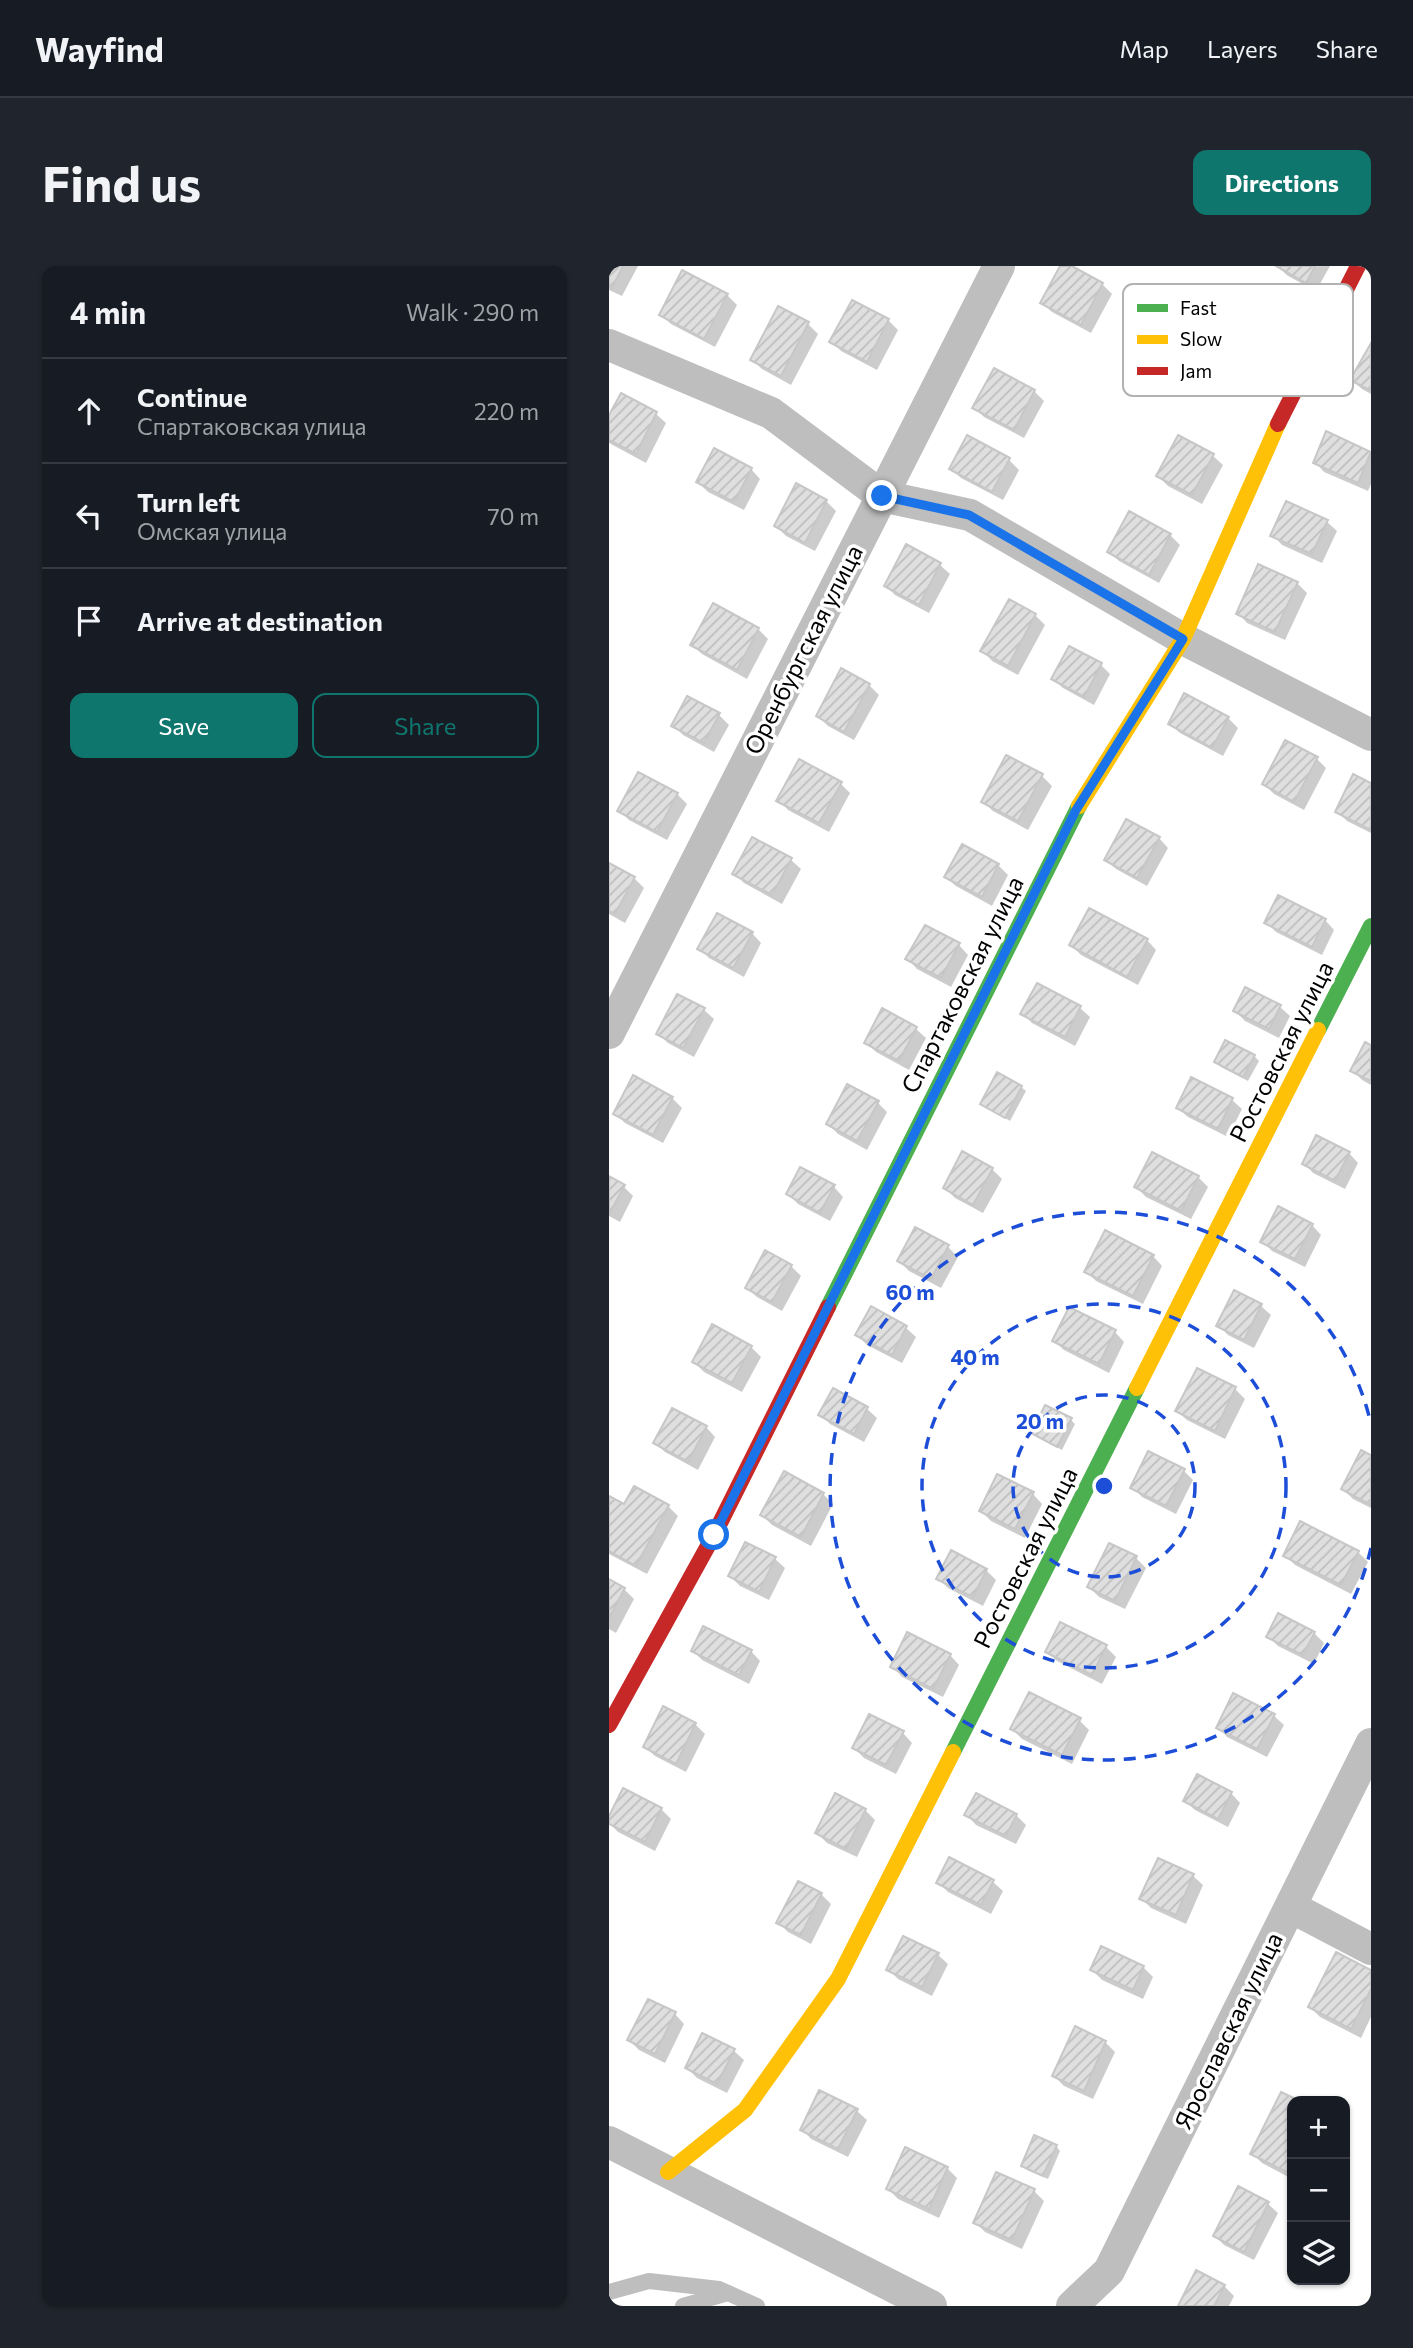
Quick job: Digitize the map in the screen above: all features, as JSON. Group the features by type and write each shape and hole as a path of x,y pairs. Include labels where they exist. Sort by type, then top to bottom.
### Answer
{"street":[{"name":"Оренбургская улица","path":"609,1033 999,266"},
{"name":"Спартаковская улица","path":"1348,284 1357,266"},
{"path":"609,345 771,413 882,496 969,515 1183,639 1371,735"},
{"name":"Спартаковская улица","path":"609,1725 714,1535 1076,810 1183,639 1292,396"},
{"name":"Ростовская улица","path":"667,2172 745,2110 838,1979 1371,926"},
{"name":"Ярославская улица","path":"1072,2306 1109,2272 1371,1744"},
{"path":"1291,1907 1371,1949"},
{"path":"609,2142 931,2306"}],"lane":[{"path":"609,2292 649,2281 719,2289 757,2306"},
{"path":"683,2306 729,2293"}],"building":[{"path":"609,266 623,266 612,288 609,286"},
{"path":"1060,266 1072,266 1103,283 1081,325 1040,303"},
{"path":"1276,266 1315,266 1306,283"},
{"path":"682,270 728,294 704,339 659,315"},
{"path":"852,300 889,319 867,362 829,342"},
{"path":"778,306 809,322 781,376 750,360"},
{"path":"1371,343 1371,391 1353,382 1353,375"},
{"path":"994,368 1035,390 1014,430 972,408"},
{"path":"621,393 657,412 636,454 609,440 609,415"},
{"path":"1326,431 1371,452 1358,483 1313,463"},
{"path":"967,435 1010,458 992,492 949,469"},
{"path":"1178,435 1214,454 1192,495 1156,476"},
{"path":"714,448 752,468 734,502 696,482"},
{"path":"796,483 827,500 805,543 774,526"},
{"path":"1286,501 1328,520 1312,554 1270,536"},
{"path":"1129,511 1171,534 1149,575 1107,552"},
{"path":"906,544 941,563 919,605 884,586"},
{"path":"1258,564 1298,582 1275,632 1236,614"},
{"path":"1009,599 1036,614 1008,666 980,651"},
{"path":"713,603 759,628 737,670 690,645"},
{"path":"1069,646 1102,663 1084,697 1051,679"},
{"path":"841,668 870,684 844,732 816,716"},
{"path":"1184,693 1229,717 1212,748 1168,724"},
{"path":"687,696 720,713 704,743 671,726"},
{"path":"1285,740 1318,757 1294,802 1262,784"},
{"path":"1006,755 1043,774 1018,821 981,802"},
{"path":"799,759 842,782 819,823 776,801"},
{"path":"638,772 678,793 657,832 617,811"},
{"path":"1353,774 1371,783 1371,830 1335,812"},
{"path":"1126,819 1160,837 1137,878 1104,860"},
{"path":"752,837 792,858 772,895 732,874"},
{"path":"962,844 999,864 982,897 944,877"},
{"path":"609,863 635,877 615,914 609,911"},
{"path":"1278,895 1326,919 1312,947 1264,923"},
{"path":"1089,908 1148,939 1127,977 1069,945"},
{"path":"717,913 753,932 733,968 697,949"},
{"path":"925,925 960,943 941,978 905,959"},
{"path":"1037,983 1081,1006 1065,1037 1020,1014"},
{"path":"1245,987 1281,1005 1269,1029 1233,1011"},
{"path":"677,994 705,1008 683,1048 656,1034"},
{"path":"882,1008 917,1027 899,1061 864,1043"},
{"path":"1225,1040 1255,1055 1243,1077 1214,1062"},
{"path":"1365,1042 1371,1045 1371,1081 1350,1071"},
{"path":"997,1072 1022,1086 1005,1118 980,1104"},
{"path":"633,1075 673,1097 653,1135 613,1114"},
{"path":"1191,1077 1233,1098 1218,1129 1176,1108"},
{"path":"847,1084 879,1101 857,1141 826,1124"},
{"path":"1316,1135 1350,1152 1335,1181 1302,1164"},
{"path":"962,1151 993,1168 973,1205 943,1188"},
{"path":"1152,1152 1199,1176 1181,1211 1134,1187"},
{"path":"800,1167 835,1185 820,1213 786,1194"},
{"path":"609,1176 625,1185 609,1214"},
{"path":"1278,1206 1313,1224 1295,1259 1260,1242"},
{"path":"915,1227 949,1245 931,1279 897,1261"},
{"path":"1105,1230 1154,1255 1133,1296 1084,1272"},
{"path":"765,1250 792,1265 772,1302 745,1288"},
{"path":"1234,1290 1262,1304 1244,1340 1216,1326"},
{"path":"871,1306 907,1326 892,1355 855,1335"},
{"path":"1069,1307 1116,1330 1099,1364 1052,1341"},
{"path":"712,1324 752,1346 732,1383 692,1362"},
{"path":"1197,1368 1236,1387 1215,1431 1175,1411"},
{"path":"833,1388 868,1407 854,1434 818,1415"},
{"path":"1045,1405 1072,1418 1057,1447 1031,1433"},
{"path":"672,1408 707,1426 688,1462 653,1443"},
{"path":"1361,1450 1371,1455 1371,1505 1341,1489"},
{"path":"1148,1451 1185,1469 1166,1506 1130,1488"},
{"path":"784,1471 824,1493 801,1537 760,1515"},
{"path":"997,1474 1034,1492 1015,1529 979,1511"},
{"path":"634,1486 669,1505 636,1566 609,1551 609,1496 624,1504"},
{"path":"1300,1521 1359,1551 1341,1585 1283,1556"},
{"path":"745,1542 776,1557 759,1592 728,1576"},
{"path":"1109,1543 1137,1556 1115,1601 1087,1587"},
{"path":"951,1550 987,1569 973,1597 936,1579"},
{"path":"609,1579 625,1588 609,1618"},
{"path":"1278,1613 1315,1632 1303,1655 1266,1637"},
{"path":"1060,1622 1107,1645 1092,1675 1045,1652"},
{"path":"703,1626 752,1650 739,1675 691,1651"},
{"path":"907,1632 951,1654 933,1689 890,1667"},
{"path":"1029,1692 1081,1718 1062,1755 1010,1729"},
{"path":"1233,1693 1275,1714 1257,1749 1216,1728"},
{"path":"663,1706 696,1723 676,1764 643,1747"},
{"path":"869,1714 904,1731 886,1765 852,1748"},
{"path":"1197,1774 1232,1792 1218,1819 1183,1801"},
{"path":"623,1788 662,1808 645,1842 609,1824 609,1816"},
{"path":"835,1793 866,1809 846,1849 815,1833"},
{"path":"976,1793 1017,1814 1006,1836 964,1815"},
{"path":"949,1857 994,1880 981,1905 936,1883"},
{"path":"1158,1858 1194,1874 1176,1915 1139,1899"},
{"path":"798,1881 822,1893 801,1935 776,1923"},
{"path":"903,1936 939,1953 922,1987 886,1970"},
{"path":"1101,1946 1144,1966 1133,1990 1090,1970"},
{"path":"1336,1952 1371,1970 1371,1989 1351,2029 1308,2007"},
{"path":"648,1999 676,2012 655,2054 627,2040"},
{"path":"1075,2026 1106,2041 1084,2091 1052,2076"},
{"path":"702,2033 735,2049 717,2084 685,2068"},
{"path":"819,2090 858,2109 838,2149 800,2130"},
{"path":"1281,2092 1289,2096 1287,2096 1287,2172 1250,2154"},
{"path":"1034,2135 1057,2145 1043,2176 1021,2166"},
{"path":"905,2147 948,2167 929,2209 886,2189"},
{"path":"996,2172 1035,2189 1012,2240 973,2223"},
{"path":"1238,2186 1269,2202 1244,2252 1213,2236"},
{"path":"1196,2270 1225,2285 1214,2306 1178,2306"}],"traffic: fast":[{"path":"828,1307 1079,806"},
{"path":"1318,1030 1371,926"},
{"path":"953,1752 1137,1388"}],"traffic: slow":[{"path":"1079,806 1183,639 1278,424"},
{"path":"1137,1388 1318,1030"},
{"path":"668,2172 745,2110 838,1979 953,1752"}],"traffic: jam":[{"path":"1349,284 1358,266"},
{"path":"1278,424 1292,396"},
{"path":"609,1725 714,1535 828,1307"}],"route":[{"path":"714,1535 1076,810 1183,639 969,515 882,496"}]}
